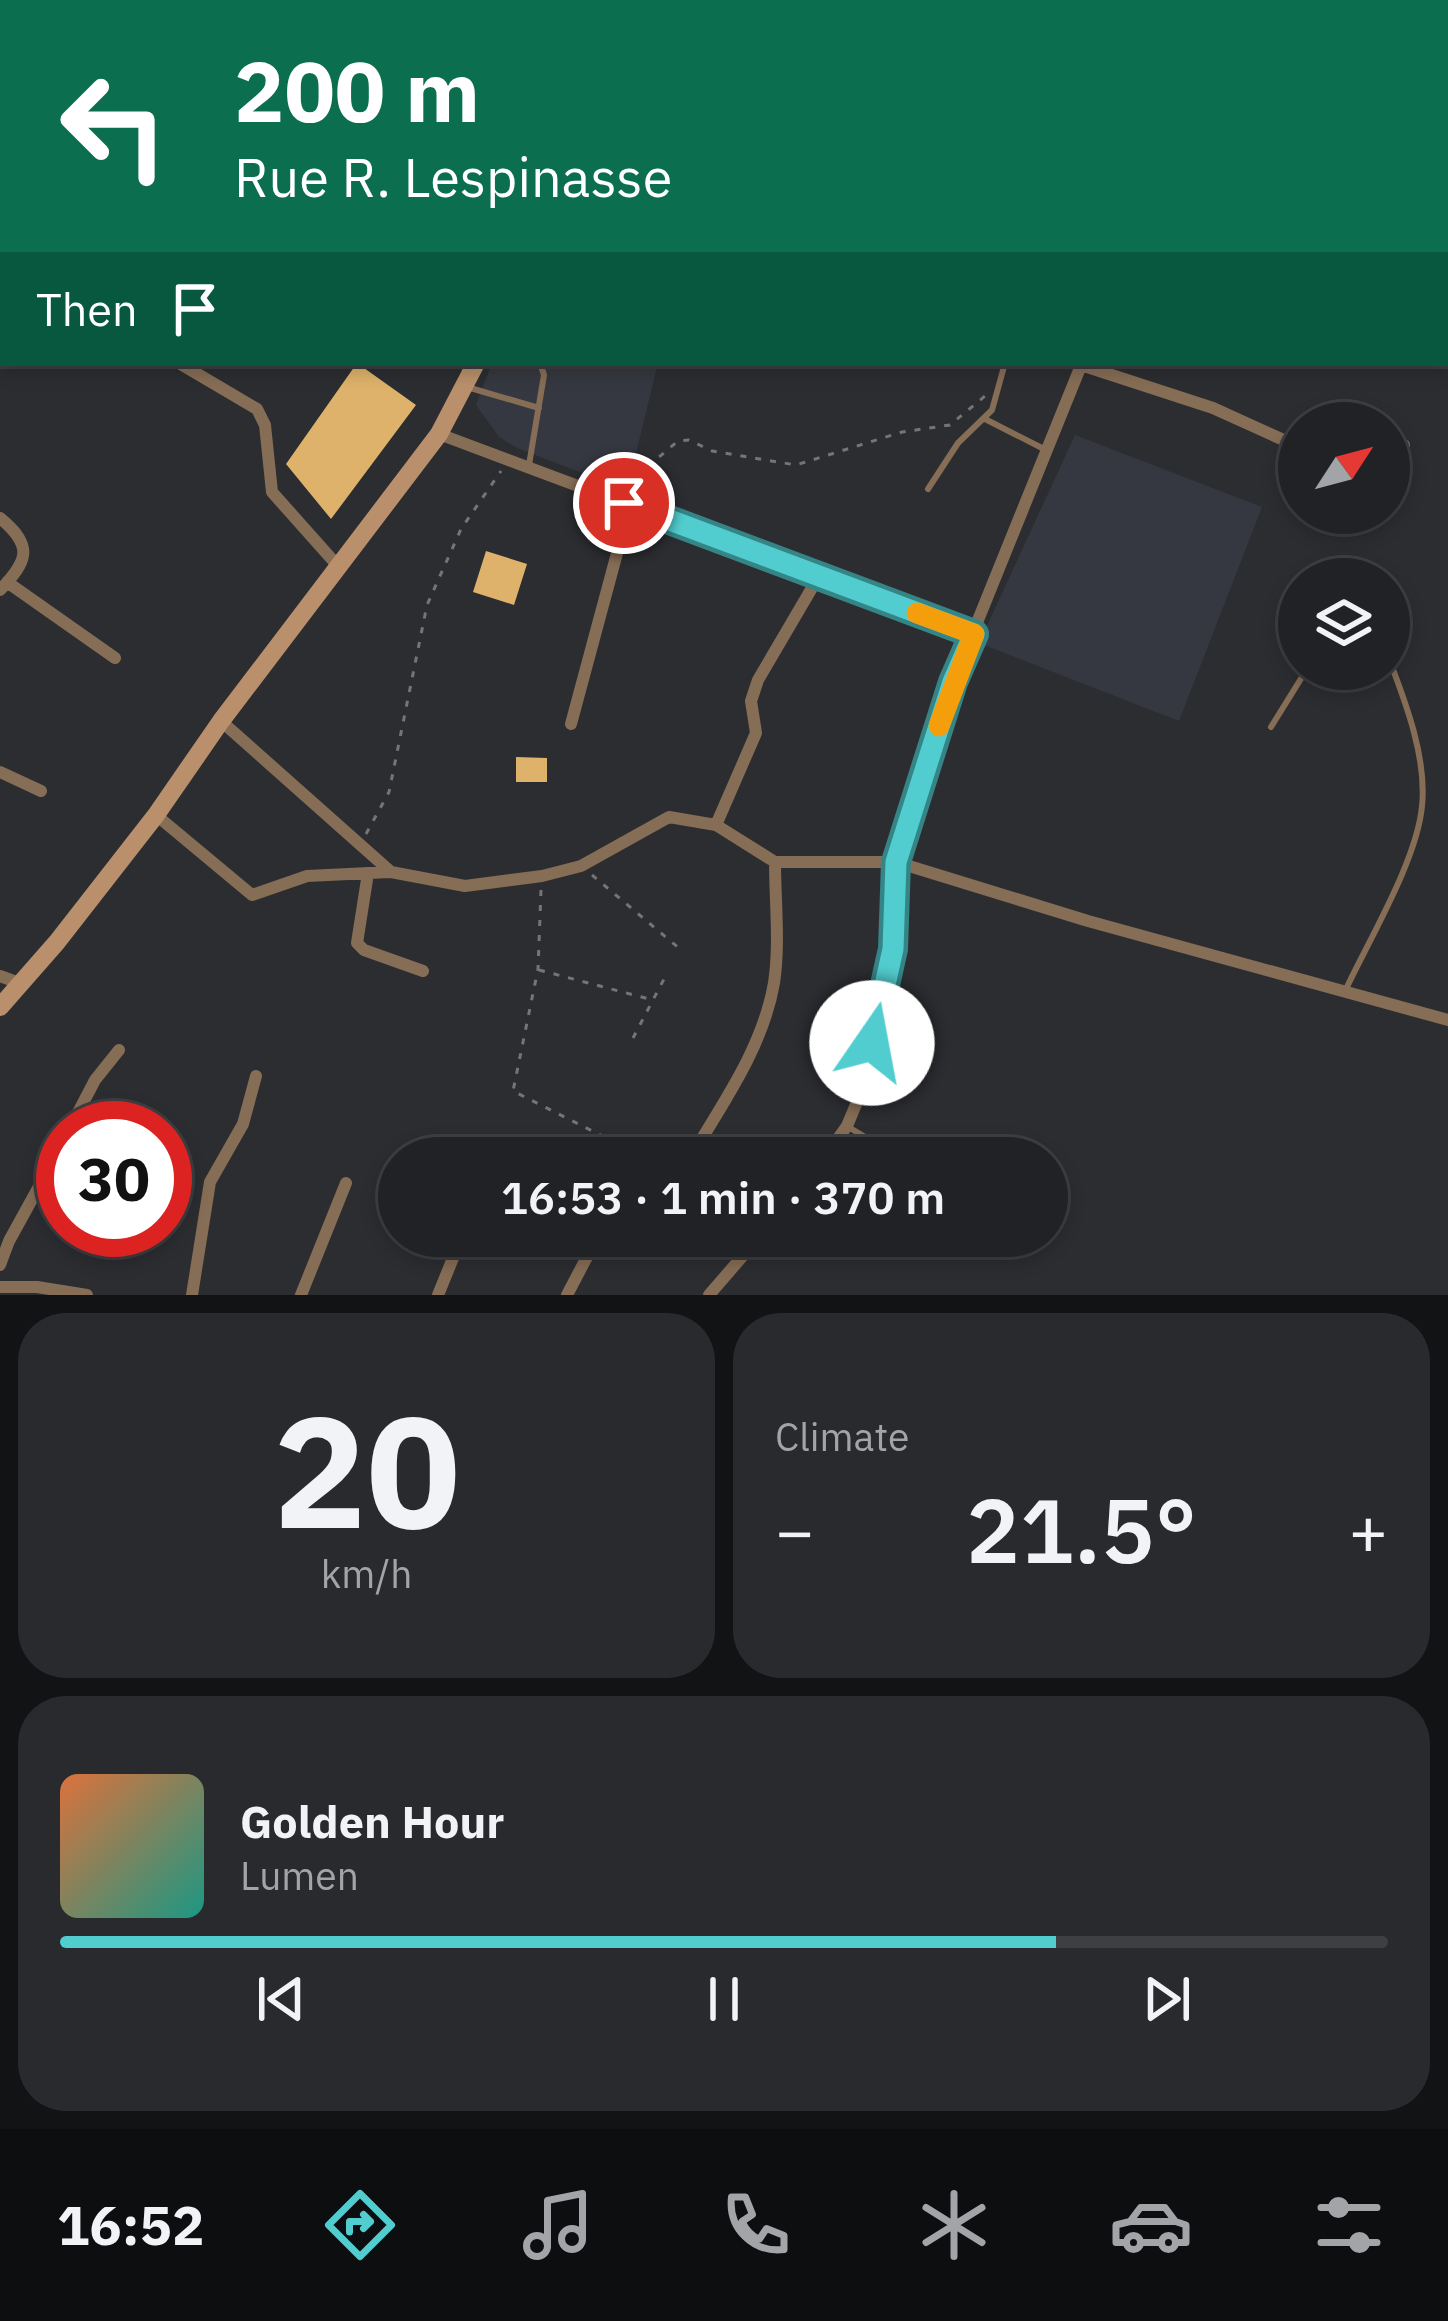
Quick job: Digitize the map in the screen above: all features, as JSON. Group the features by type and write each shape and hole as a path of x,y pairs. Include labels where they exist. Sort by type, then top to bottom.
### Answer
{"main road":[{"path":"0,1007 156,815 439,434 473,366"}],"street":[{"path":"184,366 257,409 265,425 272,492 338,565"},
{"path":"839,1137 862,1090 893,949 896,862 953,682 1080,366"},
{"path":"1087,366 1213,408 1278,437"},
{"path":"439,434 974,634"},
{"path":"571,724 627,504"},
{"path":"0,518 23,545 19,570 4,586 115,658"},
{"path":"716,825 756,733 751,701 758,680 819,576"},
{"path":"221,722 391,872"},
{"path":"0,772 41,791"},
{"path":"156,815 252,896 307,876 391,872 465,886 542,877 581,866 669,817 716,825 775,862 896,862 1088,921 1448,1020"},
{"path":"703,1137 737,1081 761,1028 774,982 775,862"},
{"path":"368,873 357,944 423,971"},
{"path":"0,976 22,984"},
{"path":"84,1101 119,1050"},
{"path":"192,1295 210,1182 243,1124 256,1076"},
{"path":"302,1295 346,1183"},
{"path":"0,1265 36,1192"},
{"path":"437,1295 452,1257"},
{"path":"567,1295 587,1257"},
{"path":"709,1295 742,1257"},
{"path":"0,1288 38,1287 87,1295"}],"lane":[{"path":"529,467 542,366"},
{"path":"928,489 958,443 992,410 1004,366"},
{"path":"464,386 538,408"},
{"path":"985,419 1048,451"},
{"path":"1271,727 1294,690"},
{"path":"1345,991 1410,852 1422,811 1423,782 1416,745 1399,690"},
{"path":"847,1126 865,1137"}],"path":[{"path":"627,504 646,468 678,441 689,440 712,452 796,465 902,432 950,425 986,395"},
{"path":"360,844 389,792 427,604 461,529 509,460"},
{"path":"581,866 680,949"},
{"path":"542,877 538,970 513,1091 604,1137"},
{"path":"538,970 653,1000"},
{"path":"633,1038 664,979"}],"shaded area":[{"path":"491,366 657,366 627,490 517,448 499,437 476,405"},
{"path":"1075,435 1262,507 1179,721 979,643"}],"building":[{"path":"355,366 416,405 331,519 286,464"},
{"path":"486,551 527,564 514,605 473,592"},
{"path":"516,757 547,758 547,782 516,782"}],"slow traffic":[{"path":"917,613 974,634 939,726"}],"route":[{"path":"624,503 974,634 953,682 896,862 893,949 872,1043"}]}
